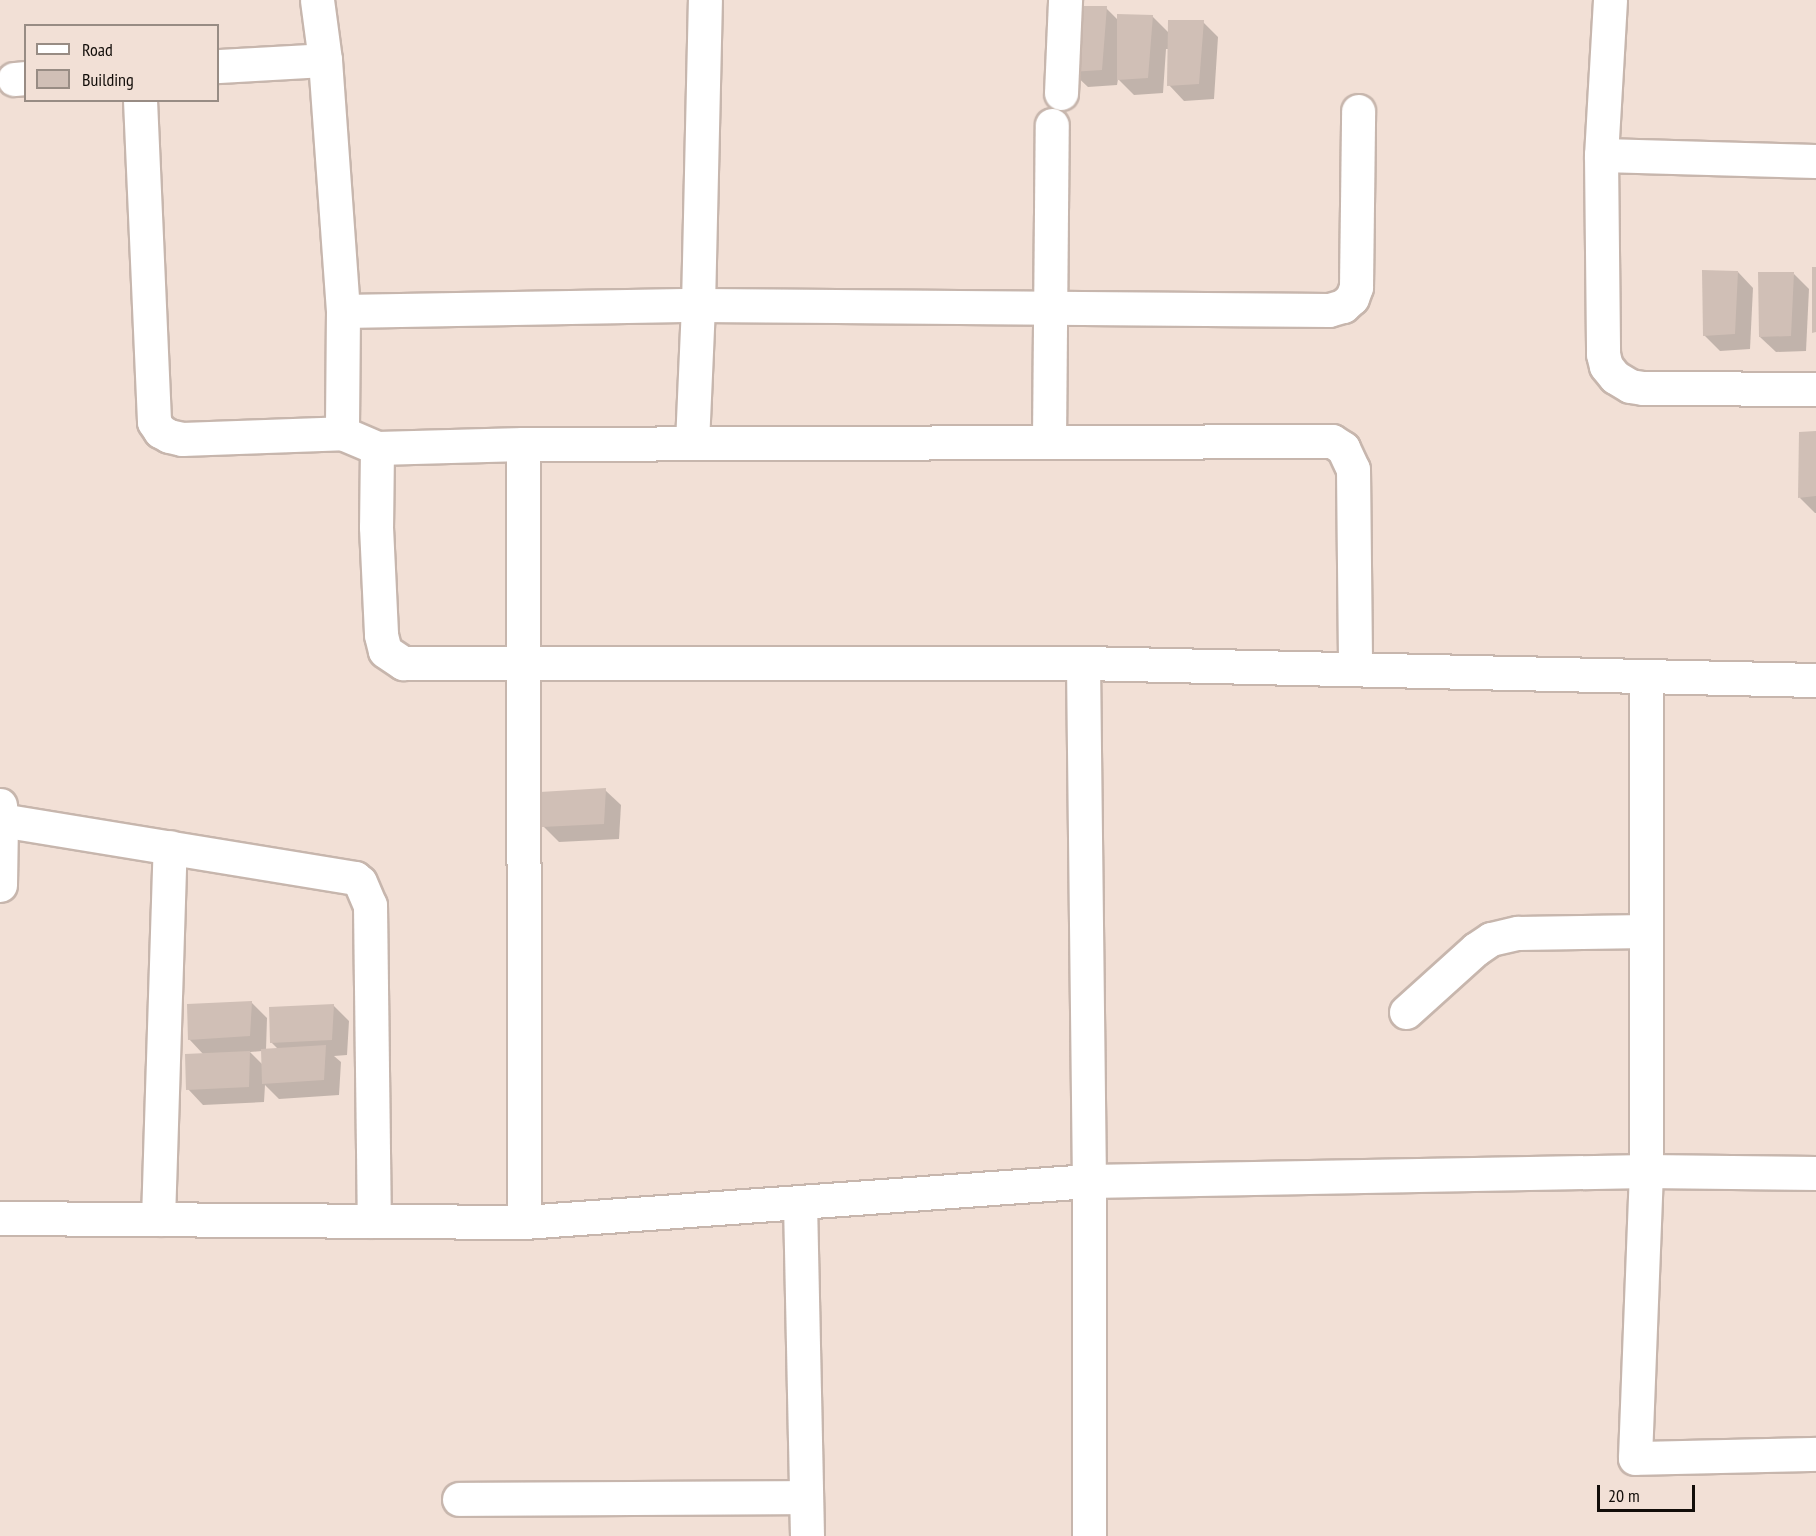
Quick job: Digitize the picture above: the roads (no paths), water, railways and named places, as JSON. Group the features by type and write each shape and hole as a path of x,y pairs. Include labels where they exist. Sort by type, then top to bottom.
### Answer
{"street":[{"path":"317,0 325,60 343,311 342,433"},
{"path":"692,443 698,304 705,0"},
{"path":"1061,93 1065,0"},
{"path":"1610,0 1601,155 1603,354 1606,366 1615,378 1630,386 1816,389"},
{"path":"219,66 325,60"},
{"path":"140,102 154,422 160,431 182,439 342,433 377,448 523,444 1332,441 1342,448 1353,469 1354,669"},
{"path":"343,311 698,304 1049,310 1329,310 1343,306 1352,298 1356,287 1358,111"},
{"path":"1049,441 1052,125"},
{"path":"1601,155 1816,161"},
{"path":"523,444 524,1222"},
{"path":"377,448 376,527 381,635 385,651 403,663 523,665 1083,663 1816,680"},
{"path":"1083,663 1089,1181 1089,1536"},
{"path":"1646,676 1646,1171 1635,1458 1816,1454"},
{"path":"0,885 1,813 170,848 356,878 365,887 370,905 374,1221"},
{"path":"158,1219 170,848"},
{"path":"1407,1012 1476,949 1491,939 1518,933 1646,931"},
{"path":"0,1218 524,1222 1089,1181 1646,1171 1816,1173"},
{"path":"800,1202 807,1536"},
{"path":"459,1500 806,1497"}]}
